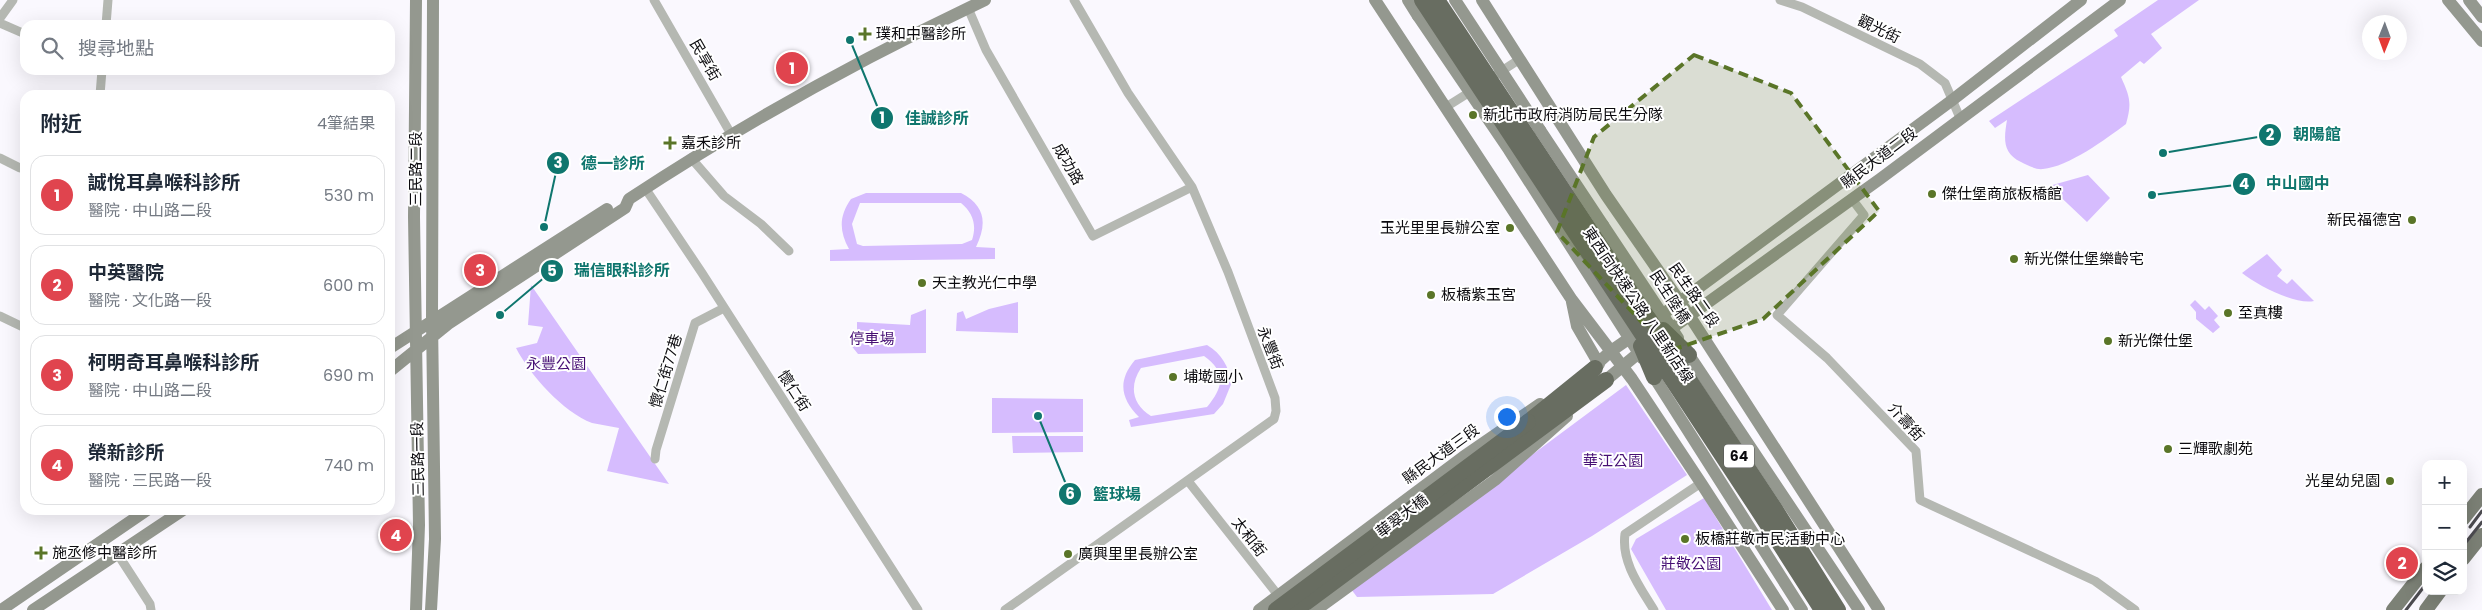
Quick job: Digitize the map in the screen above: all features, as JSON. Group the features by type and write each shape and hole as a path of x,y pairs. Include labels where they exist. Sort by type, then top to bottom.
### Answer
{"highway":[{"name":"東西向快速公路 八里新店線","path":"1437,0 1822,610"},
{"name":"東西向快速公路 八里新店線","path":"1420,8 1775,509 1838,610"},
{"path":"1630,304 1689,355"},
{"path":"1630,304 1654,377"},
{"path":"1531,427 1597,366"},
{"path":"1531,427 1606,380"},
{"name":"華翠大橋","path":"1277,603 1531,427"},
{"name":"華翠大橋","path":"1296,610 1531,427"}],"main road":[{"name":"三民路二段","path":"415,330 416,0"},
{"name":"三民路二段","path":"432,337 433,0"},
{"path":"395,344 620,201 628,199 732,134 876,53 985,0"},
{"path":"1375,0 1572,300 1611,351 1702,483 1783,610"},
{"path":"1408,0 1420,8 1802,610"},
{"name":"民生陸橋","path":"1455,0 1859,610"},
{"name":"民生路二段","path":"1482,0 1611,202 1690,315 1879,610"},
{"name":"縣民大道二段","path":"1646,327 1679,300 1950,101 2081,0"},
{"name":"縣民大道二段","path":"1622,367 1655,340 1852,199 2120,0"},
{"path":"2448,0 2482,41"},
{"path":"2469,0 2482,17"},
{"path":"395,367 448,324 625,208 628,199"},
{"path":"1572,300 1577,326 1597,366"},
{"name":"縣民大道三段","path":"1259,610 1277,603 1463,457 1597,366 1611,351 1646,327"},
{"name":"三民路一段","path":"415,330 419,525 416,610"},
{"name":"三民路一段","path":"431,610 435,539 432,337"},
{"path":"1316,610 1495,480 1622,367"},
{"path":"2467,514 2482,495"},
{"path":"1,610 140,515"},
{"path":"34,610 174,515"},
{"path":"2467,554 2482,535"},
{"path":"2394,610 2422,573"},
{"path":"2426,610 2437,595"}],"street":[{"path":"0,18 13,0"},
{"path":"106,20 108,0"},
{"name":"民享街","path":"654,0 732,134"},
{"name":"永豐街","path":"1005,610 1274,419 1276,412 1275,398 1228,272 1192,187 1128,93 1074,0"},
{"name":"觀光街","path":"1780,0 1802,8 1920,64 1945,83 1950,101 1960,118"},
{"name":"成功路","path":"968,8 986,50 1093,236 1192,187"},
{"path":"0,23 20,32"},
{"path":"1446,108 1520,59"},
{"path":"100,90 102,75"},
{"path":"0,158 20,168"},
{"path":"691,158 724,196 761,224 789,251"},
{"name":"懷仁街","path":"645,188 918,610"},
{"name":"介壽街","path":"1852,199 1864,216 1777,315 1827,358 1916,451 1920,500 2095,581 2134,610"},
{"name":"懷仁街77巷","path":"655,459 695,323 724,308"},
{"path":"0,316 20,326"},
{"name":"太和街","path":"1188,481 1277,603 1289,610"},
{"path":"1654,610 1626,560 1623,548 1625,534 1702,483"},
{"path":"117,553 150,604 150,610"}],"highlighted area":[{"path":"1694,55 1791,93 1879,211 1763,319 1669,351 1557,232 1594,137"}],"green space":[{"path":"2158,0 2199,0 2151,34 2162,48 2144,64 2140,61 2121,77 2129,100 2126,124 2075,158 2053,167 2037,169 2010,154 2007,150 2005,139 2007,120 1995,128 1989,121 2118,36 2114,30"},
{"path":"2088,175 2110,198 2087,222 2049,186"},
{"path":"866,193 961,193 975,204 982,216 982,231 976,247 995,248 995,259 830,261 830,250 849,249 843,236 842,218 851,199","holes":["860,203 961,203 971,215 974,224 972,240 962,244 863,246 857,244 852,224"]},
{"path":"2267,254 2282,270 2277,276 2287,284 2292,279 2314,301 2297,300 2276,293 2242,273"},
{"name":"永豐公園","path":"531,285 669,484 607,471 619,428 592,423 581,418 548,392 522,359 516,348 537,343 543,327 528,325"},
{"path":"2195,300 2205,310 2209,306 2218,316 2214,320 2220,327 2213,333 2196,319 2196,312 2190,305"},
{"path":"1018,302 1018,333 956,331 957,313 963,311 966,319 989,309"},
{"name":"停車場","path":"926,309 926,353 858,354 850,344 857,333 857,322 910,325 911,315"},
{"path":"1207,345 1217,352 1224,361 1232,382 1223,404 1214,414 1131,427 1129,420 1139,417 1125,397 1124,383 1129,368 1135,360","holes":["1204,356 1216,368 1220,380 1217,393 1207,407 1151,416 1136,400 1134,394 1135,381 1141,368"]},
{"name":"華江公園","path":"1626,385 1687,475 1592,536 1493,594 1357,597 1351,589"},
{"path":"992,398 1083,399 1083,432 992,433"},
{"path":"1012,436 1083,436 1083,452 1013,453"},
{"name":"莊敬公園","path":"1704,498 1772,610 1666,610 1631,549 1636,539"}],"railway":[{"path":"2470,527 2482,511"},
{"path":"2467,541 2482,522"},
{"path":"2406,610 2422,589"}],"place":[{"name":"璞和中醫診所","path":"865,34"},
{"name":"佳誠診所","path":"850,40"},
{"name":"誠悅耳鼻喉科診所","path":"792,68"},
{"name":"新北市政府消防局民生分隊","path":"1473,115"},
{"name":"嘉禾診所","path":"670,143"},
{"name":"朝陽館","path":"2163,153"},
{"name":"傑仕堡商旅板橋館","path":"1932,194"},
{"name":"中山國中","path":"2152,195"},
{"name":"新民福德宮","path":"2412,220"},
{"name":"德一診所","path":"544,227"},
{"name":"玉光里里長辦公室","path":"1510,228"},
{"name":"新光傑仕堡樂齡宅","path":"2014,259"},
{"name":"柯明奇耳鼻喉科診所","path":"480,270"},
{"name":"天主教光仁中學","path":"922,283"},
{"name":"板橋紫玉宮","path":"1431,295"},
{"name":"至真樓","path":"2228,313"},
{"name":"瑞信眼科診所","path":"500,315"},
{"name":"新光傑仕堡","path":"2108,341"},
{"name":"埔墘國小","path":"1173,377"},
{"name":"籃球場","path":"1038,416"},
{"name":"三輝歌劇苑","path":"2168,449"},
{"name":"光星幼兒園","path":"2390,481"},
{"name":"榮新診所","path":"396,535"},
{"name":"板橋莊敬市民活動中心","path":"1685,539"},
{"name":"施丞修中醫診所","path":"41,553"},
{"name":"廣興里里長辦公室","path":"1068,554"},
{"name":"中英醫院","path":"2402,563"}]}
